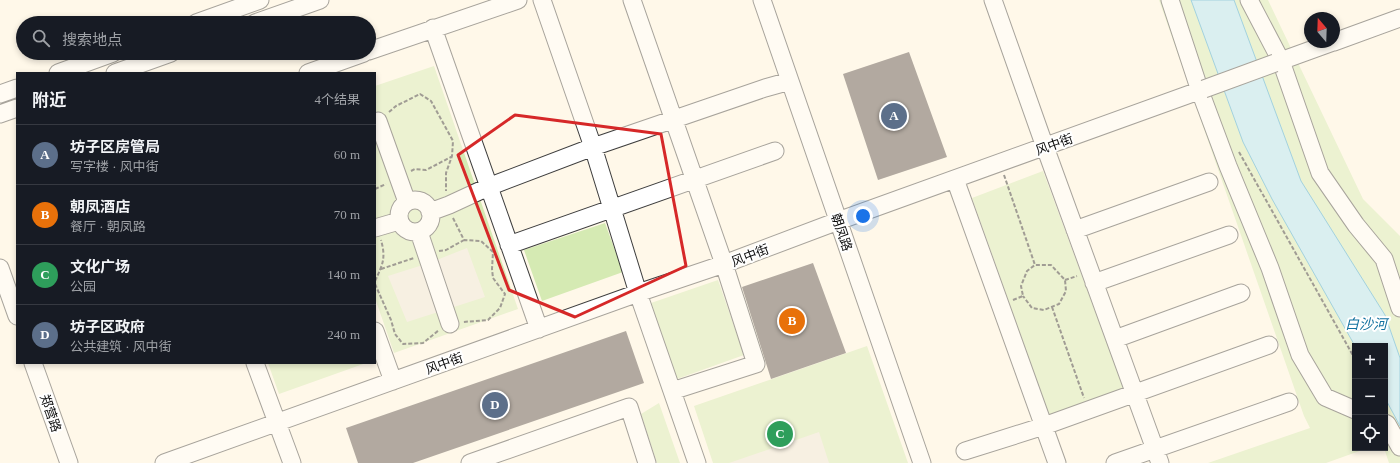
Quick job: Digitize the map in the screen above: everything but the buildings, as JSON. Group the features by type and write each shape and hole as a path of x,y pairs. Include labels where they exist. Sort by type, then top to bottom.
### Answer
{"street":[{"path":"215,16 260,0"},
{"path":"275,16 320,0"},
{"path":"376,49 518,0"},
{"path":"542,0 593,147 638,293 697,463"},
{"path":"632,0 724,264 756,364 672,391"},
{"name":"朝凤路","path":"762,0 922,463"},
{"path":"993,0 1094,283 1158,456"},
{"path":"1170,0 1228,166 1270,268 1300,355 1325,397 1352,409"},
{"path":"1249,0 1278,62 1320,173 1356,225 1384,259 1400,308"},
{"name":"风中街","path":"1340,40 1400,18"},
{"path":"434,28 488,187 539,329"},
{"name":"风中街","path":"164,463 638,293 724,264 838,221 1317,48"},
{"path":"61,72 94,60"},
{"path":"121,72 152,67 162,60"},
{"path":"311,72 344,60"},
{"path":"430,212 488,187 593,147 764,88 790,81"},
{"path":"0,94 16,88"},
{"path":"0,114 16,108"},
{"path":"378,121 407,202"},
{"path":"509,245 775,151"},
{"path":"955,179 1057,463"},
{"path":"1075,230 1209,182"},
{"path":"407,202 421,202 425,204 430,212 430,222 424,230 419,232 409,232 401,225 399,221 400,210 407,202"},
{"path":"376,228 399,221"},
{"path":"419,232 450,324"},
{"path":"1094,283 1229,235"},
{"path":"0,268 16,313"},
{"path":"1115,339 1241,293"},
{"path":"376,334 393,381"},
{"path":"965,451 1044,426 1269,345"},
{"name":"郑营路","path":"34,364 69,463"},
{"path":"256,364 276,423 292,463"},
{"path":"1115,463 1158,456 1290,402"},
{"path":"470,463 629,407 647,463"},
{"path":"1388,426 1400,447"}],"path":[{"path":"376,189 415,169 426,170 452,156 453,141 431,101 420,94 396,106 378,121"},
{"path":"1236,146 1352,354"},
{"path":"1000,163 1036,265"},
{"path":"376,228 380,234 384,253 381,269 376,279"},
{"path":"1036,265 1051,265 1065,280 1066,291 1058,304 1052,307 1044,310 1032,308 1023,296 1021,286 1027,271 1036,265"},
{"path":"999,305 1023,296"},
{"path":"1052,307 1084,398"}],"highlighted area":[{"path":"515,115 661,134 686,266 575,317 509,290 458,155"}],"green space":[{"path":"1159,0 1268,0 1363,199 1400,236 1400,463 1389,463 1385,451 1388,451 1388,343 1352,343 1352,451 1360,451 1326,463 1208,463 1310,428 1304,416"},
{"path":"434,66 518,309 394,353 376,301 376,86"},
{"path":"1043,171 1125,392 1050,418 972,198"},
{"path":"605,223 623,272 542,301 524,250"},
{"path":"718,280 744,355 677,379 651,303"},
{"path":"867,346 908,463 713,463 694,406"},
{"path":"268,364 363,364 279,394"},
{"path":"659,403 680,463 657,463 641,414"}],"shaded area":[{"path":"467,248 485,297 407,322 388,276 429,263"},
{"path":"819,432 829,463 729,463"}],"water":[{"name":"白沙河","path":"1191,0 1234,0 1301,181 1385,315 1400,358 1400,426 1388,404 1388,343 1353,343 1272,199 1243,142"}],"place":[{"name":"坊子区房管局","path":"894,116"},
{"name":"朝凤酒店","path":"792,321"},
{"name":"坊子区政府","path":"495,405"},
{"name":"文化广场","path":"780,434"}]}
